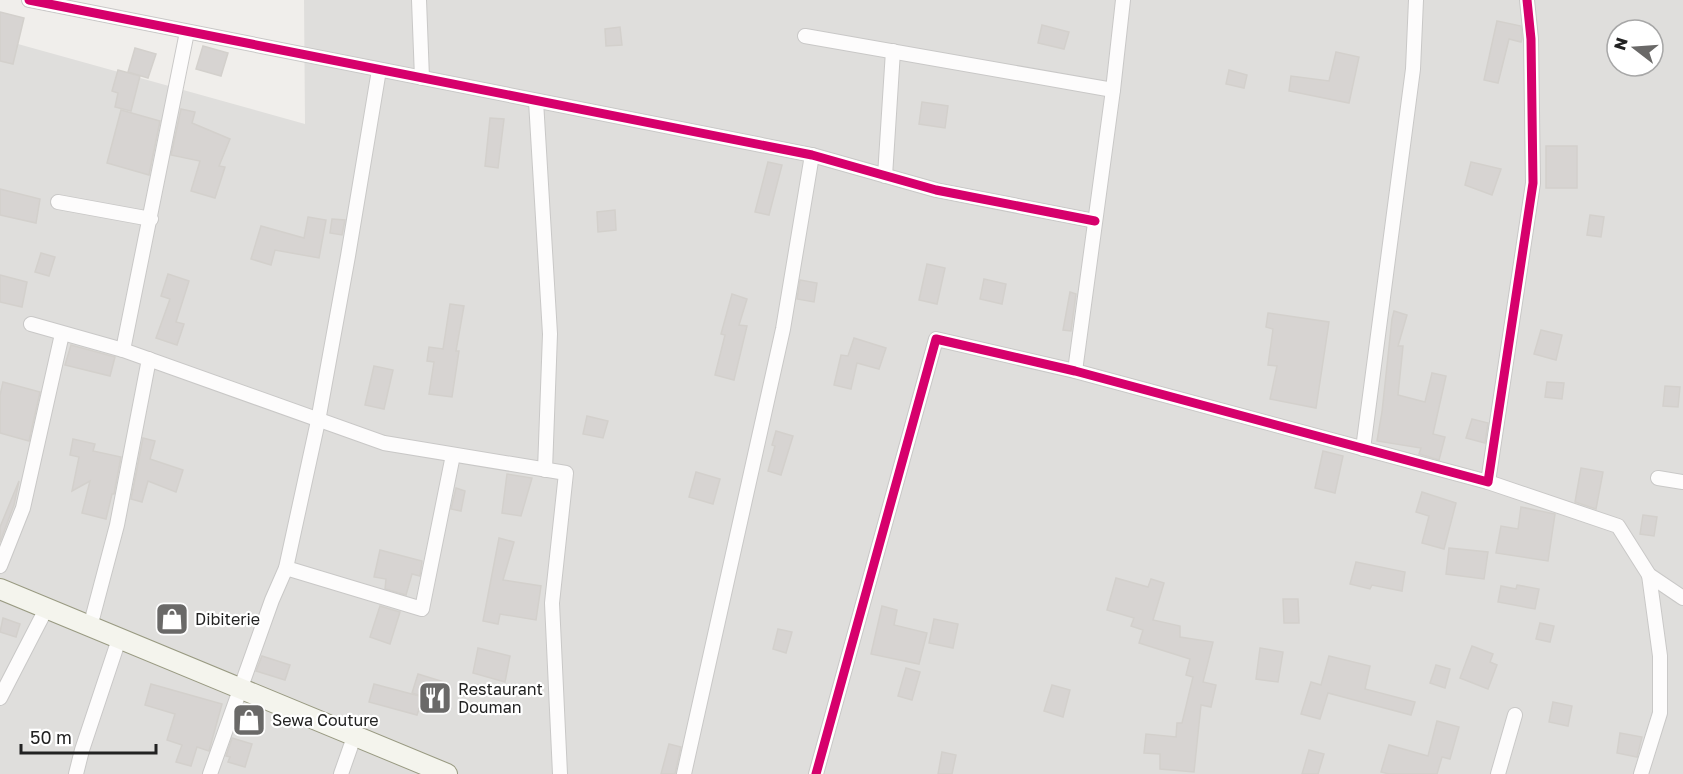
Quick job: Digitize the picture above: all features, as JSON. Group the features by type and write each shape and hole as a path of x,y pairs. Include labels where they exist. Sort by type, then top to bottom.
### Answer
{"street":[{"path":"28,0 812,155 936,190 1095,221"},
{"path":"419,0 422,78"},
{"path":"1074,371 1113,90 1123,0"},
{"path":"1362,449 1413,69 1416,0"},
{"path":"1488,482 1533,183 1531,39 1527,0"},
{"path":"123,350 187,32"},
{"path":"805,36 1113,90"},
{"path":"885,176 893,51"},
{"path":"210,774 239,689 286,568 318,421 379,70"},
{"path":"536,101 550,334 545,470"},
{"path":"684,774 783,329 812,155"},
{"path":"58,202 151,219"},
{"path":"31,324 123,350 384,443 566,473 552,603 560,774"},
{"path":"0,566 23,508 62,334"},
{"path":"816,774 936,339 1074,371 1488,482 1618,526 1649,575 1683,598"},
{"path":"90,627 119,515 149,359"},
{"path":"286,568 422,609 453,455"},
{"path":"1658,478 1683,482"},
{"path":"1641,774 1660,712 1660,656 1649,575"},
{"path":"0,589 447,774"},
{"path":"0,698 46,609"},
{"path":"76,774 119,639"},
{"path":"1498,774 1515,715"},
{"path":"341,774 354,737"}],"shaded area":[{"path":"304,0 1683,0 1683,774 0,774 0,39 305,124"}],"building":[{"path":"0,12 24,18 13,64 0,61"},
{"path":"1497,21 1521,26 1522,39 1521,42 1509,39 1498,83 1484,80"},
{"path":"1042,25 1069,32 1064,49 1038,43"},
{"path":"620,27 622,45 606,46 605,29"},
{"path":"203,46 228,53 221,76 196,69"},
{"path":"135,48 156,54 148,78 128,72"},
{"path":"1336,52 1359,57 1349,103 1289,91 1291,76 1329,81"},
{"path":"118,70 140,76 131,111 115,107 118,93 112,91"},
{"path":"1229,70 1247,75 1244,88 1226,84"},
{"path":"922,102 948,106 945,128 919,124"},
{"path":"181,109 195,112 192,123 230,139 219,166 225,167 215,198 191,191 200,161 171,155"},
{"path":"121,110 160,121 149,175 107,163"},
{"path":"490,118 504,119 498,168 485,166"},
{"path":"1546,146 1577,146 1577,188 1546,188"},
{"path":"768,162 782,165 769,215 755,212"},
{"path":"1471,162 1501,169 1492,195 1465,185"},
{"path":"0,189 40,199 36,223 0,215"},
{"path":"615,210 616,230 598,232 597,212"},
{"path":"1590,215 1604,217 1601,237 1587,235"},
{"path":"308,217 326,220 319,258 275,250 271,265 251,259 261,226 304,238"},
{"path":"332,219 345,220 342,235 330,233"},
{"path":"41,253 55,257 49,276 35,272"},
{"path":"927,264 945,268 937,304 919,300"},
{"path":"168,274 189,281 176,322 184,324 177,345 156,338 170,299 161,296"},
{"path":"0,275 27,282 22,307 0,302"},
{"path":"984,279 1006,284 1002,304 980,299"},
{"path":"800,280 817,283 814,302 797,299"},
{"path":"1070,292 1076,294 1071,331 1063,330"},
{"path":"732,294 747,299 739,325 747,326 734,380 715,375 725,335 721,334"},
{"path":"450,304 464,306 456,351 459,351 452,397 429,394 434,362 427,361 429,347 443,349"},
{"path":"1394,311 1407,315 1398,346 1403,346 1398,395 1425,402 1432,373 1446,376 1433,434 1445,437 1439,460 1419,454 1421,448 1377,441"},
{"path":"1268,313 1329,322 1316,408 1270,399 1277,366 1268,365 1273,329 1266,327"},
{"path":"1541,330 1562,335 1556,360 1534,354"},
{"path":"854,338 886,348 879,369 857,363 851,389 834,385 841,355 848,356"},
{"path":"71,345 115,357 110,376 65,365"},
{"path":"374,366 393,370 384,409 365,405"},
{"path":"3,382 40,392 29,441 0,433 0,395"},
{"path":"1547,382 1564,383 1562,399 1545,397"},
{"path":"1665,386 1680,387 1678,407 1663,406"},
{"path":"587,416 608,421 603,438 583,434"},
{"path":"1472,419 1488,423 1485,443 1466,438"},
{"path":"776,431 793,436 781,475 768,471 775,446 772,445"},
{"path":"143,438 155,441 150,459 183,470 176,492 148,481 142,502 131,499"},
{"path":"73,439 95,444 93,451 121,457 114,494 112,494 106,519 82,513 90,481 72,491 79,457 70,455"},
{"path":"1323,451 1343,456 1335,493 1315,488"},
{"path":"1581,468 1603,472 1596,509 1575,502"},
{"path":"696,472 720,479 713,504 689,497"},
{"path":"507,474 532,478 521,516 502,513"},
{"path":"19,481 14,505 0,542 0,527"},
{"path":"456,488 465,491 461,511 451,509"},
{"path":"1422,492 1456,503 1444,549 1422,543 1429,516 1416,512"},
{"path":"1521,507 1555,514 1548,561 1496,553 1501,526 1518,529"},
{"path":"1643,515 1657,517 1654,536 1640,534"},
{"path":"499,538 514,542 503,580 541,586 536,620 500,614 498,624 483,621"},
{"path":"1449,548 1488,552 1484,579 1446,574"},
{"path":"380,550 422,561 420,576 412,574 406,595 385,589 386,579 374,577"},
{"path":"1356,562 1405,572 1402,591 1372,585 1370,589 1350,584"},
{"path":"1116,578 1148,587 1151,579 1164,583 1153,620 1180,626 1180,637 1213,642 1203,682 1216,685 1211,707 1201,705 1194,772 1160,769 1160,754 1144,753 1146,734 1176,737 1177,723 1182,723 1193,677 1186,675 1190,659 1139,643 1143,630 1131,626 1134,618 1107,610"},
{"path":"1517,585 1539,589 1535,609 1498,602 1501,586 1516,589"},
{"path":"1283,599 1298,599 1299,623 1284,623"},
{"path":"380,606 400,612 390,644 370,637"},
{"path":"882,606 897,610 894,625 927,633 919,664 871,654"},
{"path":"3,618 20,624 16,637 0,632"},
{"path":"934,619 958,624 953,648 929,643"},
{"path":"1540,623 1554,626 1550,642 1536,639"},
{"path":"778,629 792,632 786,653 773,649"},
{"path":"1472,646 1493,654 1490,662 1497,665 1488,689 1460,678"},
{"path":"478,648 510,656 505,682 473,673"},
{"path":"1260,648 1283,652 1278,682 1256,679"},
{"path":"262,656 290,665 285,680 256,671"},
{"path":"1329,656 1370,666 1365,689 1415,702 1411,715 1328,693 1320,719 1301,714 1311,682 1321,685"},
{"path":"1436,665 1450,669 1445,688 1430,683"},
{"path":"906,668 920,672 912,700 898,696"},
{"path":"418,674 444,682 438,701 412,693"},
{"path":"151,684 222,704 209,751 197,747 191,766 176,762 182,745 167,740 175,714 145,705"},
{"path":"374,684 423,697 417,715 369,702"},
{"path":"1052,685 1070,690 1063,717 1044,711"},
{"path":"1553,702 1572,706 1568,726 1549,722"},
{"path":"1437,721 1459,727 1450,759 1442,757 1437,774 1381,772 1389,745 1428,756"},
{"path":"1620,733 1642,737 1637,757 1617,753"},
{"path":"232,738 252,744 245,767 228,762 230,757 226,756"},
{"path":"669,744 681,747 675,774 661,774"},
{"path":"1309,750 1324,754 1318,774 1302,774"},
{"path":"942,752 956,755 952,774 938,774"}],"cycle path":[{"path":"29,0 812,155 936,190 1095,221"},
{"path":"816,774 936,339 1075,371 1488,482 1533,183 1531,39 1527,0"}],"place":[{"name":"Dibiterie","path":"172,619"},
{"name":"Restaurant Douman","path":"435,698"},
{"name":"Sewa Couture","path":"249,720"}]}
